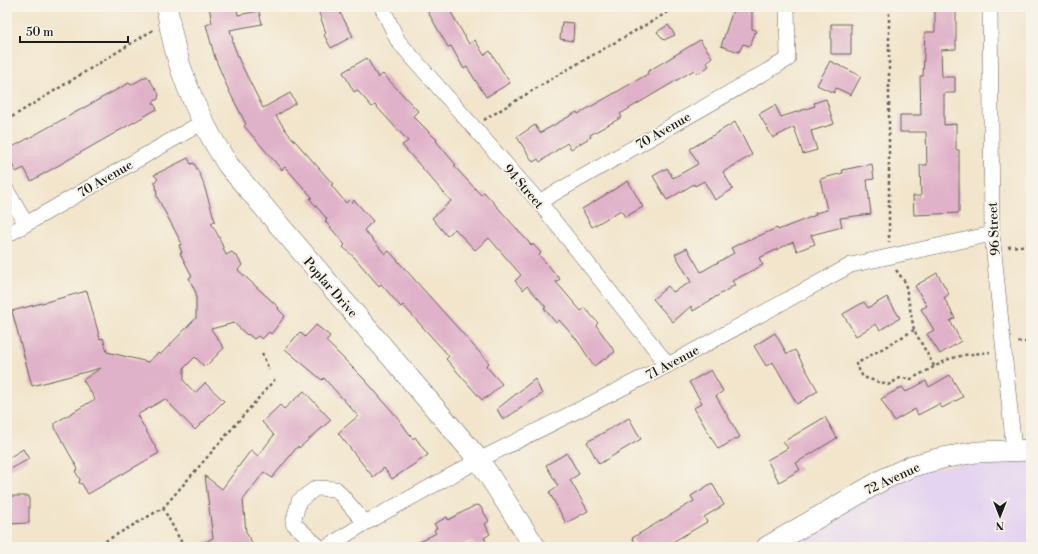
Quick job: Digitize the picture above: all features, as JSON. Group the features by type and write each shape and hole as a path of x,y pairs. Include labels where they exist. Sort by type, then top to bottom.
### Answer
{"street":[{"name":"94 Street","path":"382,7 398,41 539,202 668,364"},
{"name":"70 Avenue","path":"539,202 788,59 787,7"},
{"name":"96 Street","path":"990,7 993,241 1003,342 1023,450"},
{"name":"Poplar Drive","path":"168,14 182,72 203,122 216,146 242,184 479,460 535,547"},
{"name":"70 Avenue","path":"7,235 203,122"},
{"path":"7,191 26,224"},
{"name":"71 Avenue","path":"326,547 364,523 479,460 668,364 851,265 889,256 993,241"},
{"name":"72 Avenue","path":"767,547 884,479 912,466 942,458 1023,450"},
{"path":"319,547 294,522 299,501 316,488 336,489 364,523"}],"path":[{"path":"473,127 558,75 677,7"},
{"path":"889,7 889,256 893,265 905,282 914,330 934,366"},
{"path":"7,120 168,14"},
{"path":"993,241 1031,245"},
{"path":"914,330 856,364 863,377 888,385 900,378 911,379 949,358 990,353 1003,342"},
{"path":"262,354 269,370"},
{"path":"95,547 163,508 276,378"},
{"path":"163,508 184,547"}],"shaded area":[{"path":"1031,450 1031,547 767,547 884,479"}],"building":[{"path":"209,7 237,7 238,15 259,11 262,24 230,30 232,41 240,62 263,108 290,93 296,103 276,116 287,132 333,184 331,185 346,203 349,200 352,203 354,200 373,221 364,230 385,254 389,251 489,363 486,366 502,384 489,396 482,400 446,359 449,356 403,305 401,307 381,284 379,286 354,257 343,247 345,245 325,221 327,219 310,199 312,197 285,167 282,170 244,126 246,124 229,91 215,58 206,25 212,23"},
{"path":"317,7 337,7 353,36 331,48 324,35 326,33"},
{"path":"425,7 448,7 469,44 475,40 484,55 490,51 510,83 486,97 467,67 464,69 451,46 448,47"},
{"path":"734,7 752,7 752,29 756,30 750,46 743,44 739,52 721,46"},
{"path":"935,7 956,7 956,49 941,50 942,77 955,77 955,93 944,93 944,125 956,124 956,150 959,150 959,213 914,215 913,196 921,196 920,165 927,165 926,132 900,132 900,115 921,115 920,76 923,76 925,32 935,32"},
{"path":"562,22 574,23 573,41 560,39"},
{"path":"831,24 851,24 851,54 831,54"},
{"path":"668,25 675,35 664,40 657,32"},
{"path":"700,40 712,57 706,62 709,66 698,74 694,70 620,114 622,117 590,135 591,137 571,149 567,143 540,162 538,159 533,162 517,137 535,125 540,133 577,112 578,114 648,74 647,72"},
{"path":"367,58 378,78 383,74 418,111 413,116 437,140 436,141 456,165 454,166 481,195 484,192 532,246 533,244 541,253 539,255 560,279 556,282 581,311 585,308 598,323 596,325 615,352 594,366 577,340 559,320 556,323 544,308 546,307 527,286 523,290 515,281 521,275 489,238 475,250 455,229 447,236 432,218 451,201 402,145 408,141 375,105 372,107 357,90 354,92 343,72"},
{"path":"830,61 861,76 851,95 836,88 834,93 817,85"},
{"path":"147,76 159,94 158,99 153,102 157,109 31,181 24,168 16,172 7,155 7,150 129,83 131,85"},
{"path":"826,99 834,124 811,131 817,150 803,154 794,127 773,138 759,114 775,105 781,117 815,106 814,103"},
{"path":"735,122 752,155 723,172 733,189 715,200 704,181 695,186 694,184 667,200 653,176 667,168 673,178 698,164 690,149"},
{"path":"188,158 191,164 194,163 202,179 215,221 211,223 219,237 226,255 232,252 238,258 242,265 238,270 274,303 285,316 271,334 269,332 262,339 258,336 254,339 248,334 247,335 234,323 211,329 224,348 205,367 195,357 184,368 184,381 195,393 205,383 224,401 195,430 165,399 137,415 159,453 88,494 82,484 79,483 80,479 75,471 78,469 55,428 55,423 95,399 83,380 101,368 32,386 12,311 87,291 100,339 103,338 107,352 148,362 158,353 160,355 196,318 196,293 189,278 192,276 180,253 182,253 179,245 182,244 157,197 156,185 154,182 158,179 154,175"},
{"path":"872,164 874,179 867,180 871,214 840,218 842,227 811,235 815,244 797,251 793,242 759,258 763,265 732,281 735,285 693,311 691,306 673,322 653,299 668,286 673,292 691,282 675,254 687,248 701,272 734,253 731,248 749,239 750,240 777,228 778,230 816,215 815,213 827,210 820,179 843,173 842,170"},
{"path":"628,181 643,207 625,217 621,210 592,227 582,209"},
{"path":"937,273 949,294 944,298 955,318 950,321 961,341 940,354 927,334 934,330 921,309 927,306 915,286"},
{"path":"887,297 900,318 880,330 876,324 856,336 843,314 864,302 868,308"},
{"path":"316,325 330,336 326,341 365,380 398,418 413,439 415,437 428,455 392,479 384,468 373,477 338,433 358,416 324,378 322,380 285,349 300,332 305,337"},
{"path":"775,333 787,354 795,350 818,391 797,404 773,362 766,366 754,346"},
{"path":"711,370 723,391 716,396 740,437 718,449 694,408 702,403 689,382"},
{"path":"950,375 963,397 942,408 939,404 918,415 915,409 894,421 881,399 902,387 906,392 926,381 929,387"},
{"path":"535,379 542,394 503,420 497,409"},
{"path":"304,391 331,420 299,448 298,446 272,478 264,472 243,500 246,532 254,547 196,547 213,538 205,476 222,489 251,450 258,456 274,435 262,422 280,405 284,409"},
{"path":"825,417 837,438 796,463 800,470 779,482 767,460 788,448 783,442"},
{"path":"629,418 641,439 599,464 587,442"},
{"path":"23,449 29,459 7,471 7,459"},
{"path":"567,453 579,474 570,480 588,511 566,523 549,492 558,486 546,465"},
{"path":"712,483 724,505 704,517 707,522 664,547 638,547 632,538 694,501 691,496"},
{"path":"7,496 29,496 29,523 7,524"},
{"path":"476,505 480,506 489,521 485,524 490,534 484,538 486,542 477,547 475,547 471,541 460,547 411,547 436,533 434,530 437,528 434,524 447,517 448,520"}]}
